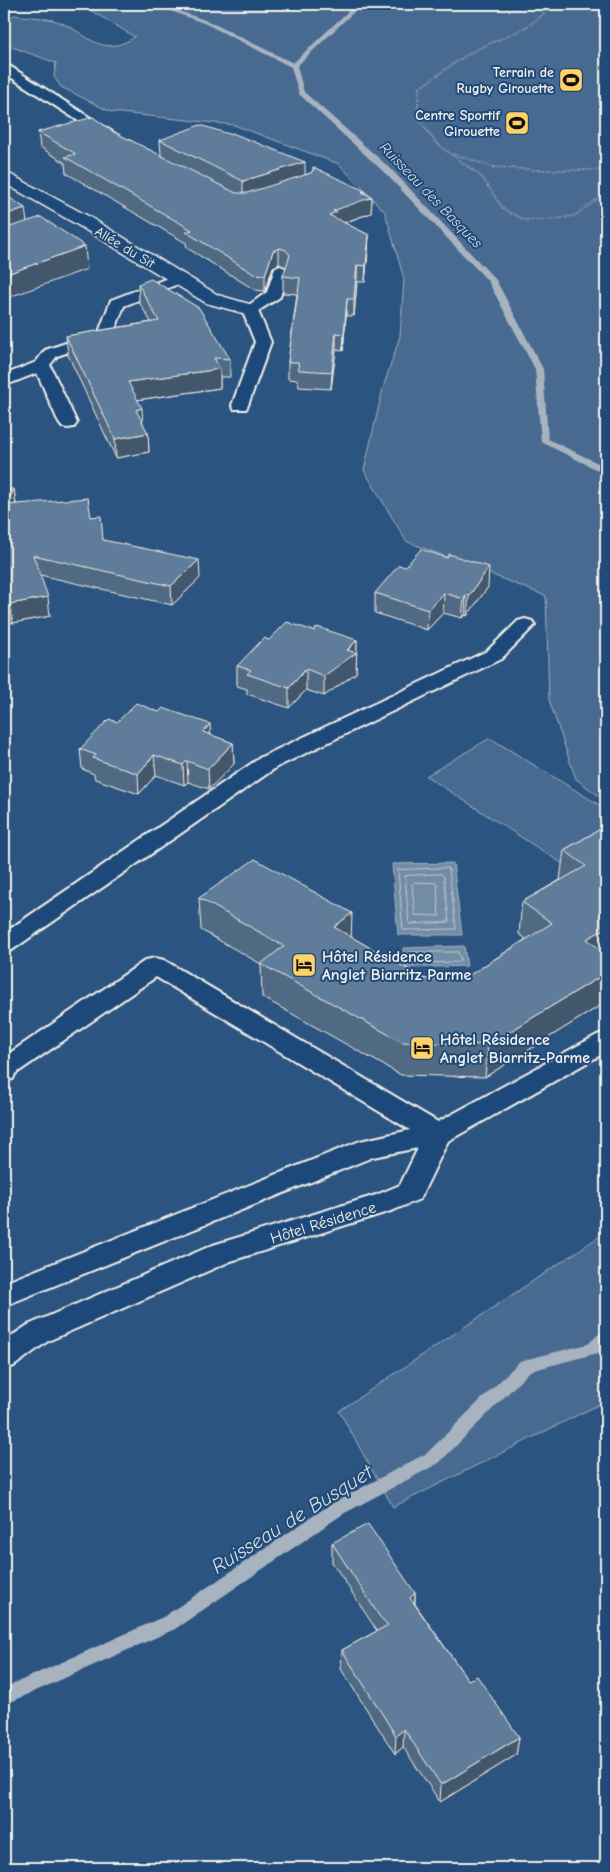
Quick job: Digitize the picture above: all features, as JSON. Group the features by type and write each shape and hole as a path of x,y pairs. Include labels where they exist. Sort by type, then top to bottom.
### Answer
{"street":[{"name":"Allée du Sit","path":"4,176 82,220 212,299 250,310"},
{"path":"64,226 82,220"}],"lane":[{"path":"4,68 128,146"},
{"path":"240,405 264,342 250,310 274,294 280,270"},
{"path":"4,381 42,365 52,353 106,335 117,303 178,279"},
{"path":"42,365 68,423"},
{"path":"4,944 269,762 494,655 525,625"},
{"path":"4,1072 6,1068 155,966 438,1134"},
{"path":"4,1294 370,1148 438,1134 606,1041"},
{"name":"Hôtel Résidence","path":"4,1357 38,1333 222,1253 367,1209 410,1192 438,1134"}],"path":[{"path":"552,4 548,11 529,26 473,52 419,88 417,117 436,143 482,177 503,209 524,220 549,220 574,216 606,192"},
{"path":"450,153 492,167 536,170 606,170"}],"shaded area":[{"path":"80,4 606,4 606,801 576,779 549,700 546,596 406,541 364,470 383,388 400,336 404,279 385,212 339,164 234,125 111,112 61,87 54,77 56,63 4,44 4,23 14,15 44,18 65,24 101,45 122,44 135,37"},
{"path":"490,738 606,809 606,839 566,866 426,776"},
{"path":"606,1232 606,1401 393,1507 339,1411"}],"water":[{"path":"453,863 462,935 398,935 392,864"},
{"path":"464,946 467,966 405,968 403,948"}],"building":[{"path":"93,117 112,131 236,193 247,193 311,173 314,169 313,167 365,191 362,192 372,197 333,211 337,212 329,215 369,235 366,266 357,265 354,299 347,299 344,334 336,333 332,372 299,370 298,362 288,362 300,278 283,276 290,255 286,250 279,248 273,251 265,275 254,274 186,232 192,230 65,157 76,154 38,132"},
{"path":"200,125 229,134 232,133 305,162 243,181 160,140"},
{"path":"4,194 25,208 4,215"},
{"path":"41,217 85,246 4,275 4,229"},
{"path":"151,279 199,308 230,359 214,358 220,369 128,382 142,408 136,410 148,433 115,439 66,336 159,321 138,284"},
{"path":"14,489 6,505 88,498 91,517 101,516 103,540 199,560 171,586 33,555 48,597 10,604 4,602 4,490"},
{"path":"421,549 447,558 449,554 489,567 469,596 466,595 464,599 444,593 428,610 375,593 399,565 405,567"},
{"path":"287,622 314,631 317,627 357,640 347,650 356,653 324,676 306,669 289,688 247,674 251,670 237,666 264,638 269,640"},
{"path":"136,703 159,712 163,708 210,724 203,732 233,743 208,769 187,761 183,765 154,755 138,774 93,758 96,755 80,749 109,719 117,722"},
{"name":"Hôtel Résidence Anglet Biarritz Parme","path":"606,826 606,928 587,939 606,954 606,973 488,1045 402,1042 261,964 284,946 199,898 255,859 352,913 334,927 425,979 465,978 552,923 522,902 586,866 564,850"},
{"path":"368,1524 415,1593 410,1598 468,1680 477,1676 519,1737 441,1785 404,1729 396,1736 342,1650 388,1625 380,1617 332,1543"}],"waterway":[{"name":"Ruisseau des Basques","path":"155,4 208,23 294,66"},
{"path":"294,66 359,4"},
{"name":"Ruisseau des Basques","path":"294,66 301,93 389,172 492,280 539,369 544,440 606,471"},
{"name":"Ruisseau de Busquet","path":"4,1697 169,1623 337,1509 433,1458 525,1366 593,1349 606,1336"}],"place":[{"name":"Terrain de Rugby Girouette","path":"571,80"},
{"name":"Centre Sportif Girouette","path":"517,123"},
{"name":"Hôtel Résidence Anglet Biarritz Parme","path":"304,965"},
{"name":"Hôtel Résidence Anglet Biarritz-Parme","path":"422,1048"}]}
